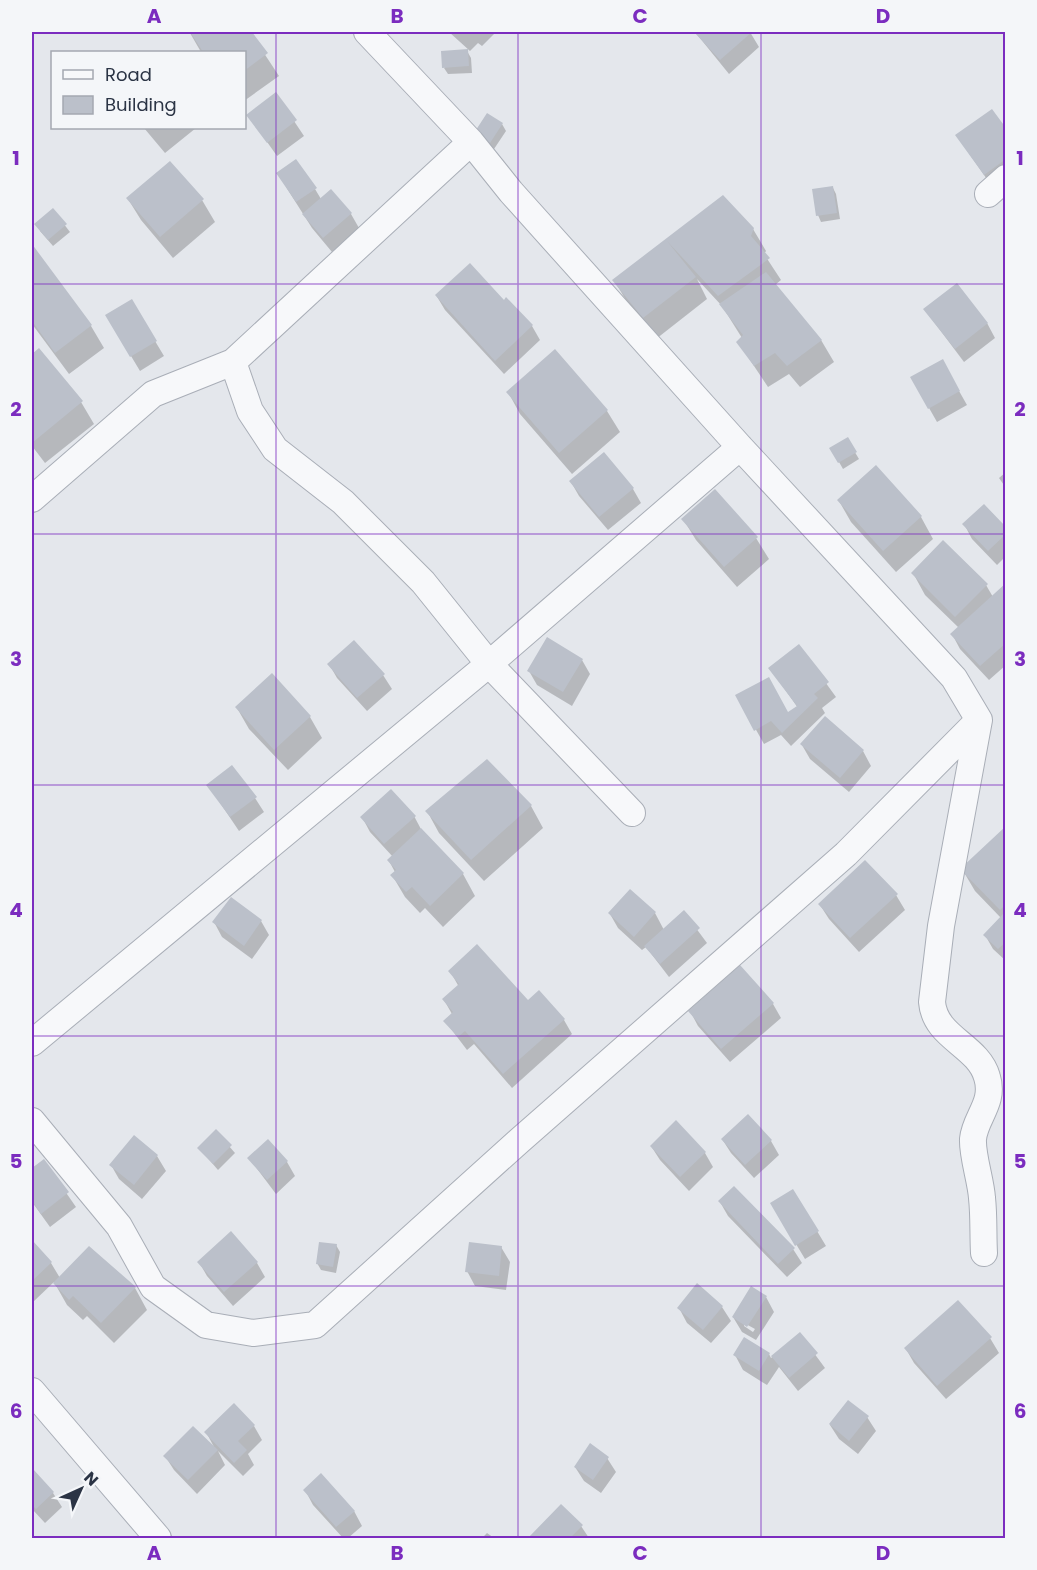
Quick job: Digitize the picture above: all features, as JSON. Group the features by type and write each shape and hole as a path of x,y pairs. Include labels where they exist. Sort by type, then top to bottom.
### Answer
{"street":[{"path":"367,32 471,142 511,192 740,447 954,678 979,720 941,926 932,1002 933,1013 942,1029 982,1066 987,1077 989,1092 973,1138 982,1199 984,1253"},
{"path":"32,499 153,394 233,362 471,142"},
{"path":"233,362 250,411 274,449 343,502 423,582 489,664 632,813"},
{"path":"32,1043 489,664 740,447"},
{"path":"32,1121 119,1226 153,1287 206,1325 253,1333 315,1325 519,1141 846,854 979,720"},
{"path":"32,1391 158,1539"}],"building":[{"path":"190,32 252,32 268,53 246,70 246,51 202,51"},
{"path":"694,32 752,32 720,60"},
{"path":"468,49 469,66 442,68 441,51"},
{"path":"276,92 297,120 267,143 246,115"},
{"path":"992,109 1006,128 1006,159 984,175 955,135"},
{"path":"487,113 503,123 490,143 474,133"},
{"path":"296,159 317,188 296,202 276,173"},
{"path":"170,161 204,199 160,237 126,198"},
{"path":"833,186 837,213 816,216 812,189"},
{"path":"331,189 352,213 323,238 302,214"},
{"path":"723,195 754,228 751,236 770,258 718,296 667,241 696,277 643,318 612,280"},
{"path":"53,208 67,224 48,240 34,224"},
{"path":"32,244 92,325 55,353 32,321"},
{"path":"470,263 504,300 506,297 533,325 495,361 435,295"},
{"path":"766,272 822,340 787,366 775,353 754,366 736,342 743,335 719,304"},
{"path":"957,283 988,323 955,349 923,309"},
{"path":"132,299 157,341 130,357 105,315"},
{"path":"39,348 83,401 32,443 32,354"},
{"path":"555,349 608,410 559,453 506,392"},
{"path":"943,359 960,391 928,409 910,377"},
{"path":"848,437 857,452 838,463 829,448"},
{"path":"604,452 634,488 599,517 569,481"},
{"path":"876,465 922,516 883,551 837,500"},
{"path":"715,489 758,537 724,567 681,519"},
{"path":"984,504 1006,527 1006,534 988,551 962,524"},
{"path":"943,540 988,584 955,617 911,573"},
{"path":"1006,583 1006,643 980,666 950,634"},
{"path":"547,637 583,659 563,692 527,671"},
{"path":"354,640 385,674 357,698 327,664"},
{"path":"799,644 829,682 814,694 818,698 782,733 771,721 754,731 735,695 769,677 788,712 797,706 768,668"},
{"path":"272,673 311,716 274,750 235,707"},
{"path":"825,716 864,750 840,778 800,744"},
{"path":"487,759 532,805 471,860 425,811"},
{"path":"232,765 257,797 230,817 206,785"},
{"path":"391,789 416,816 384,844 360,817"},
{"path":"1006,826 1006,904 1000,910 960,869"},
{"path":"421,828 464,873 430,906 412,887 406,892 390,875 396,870 387,860"},
{"path":"865,860 898,894 850,938 818,904"},
{"path":"630,889 656,912 634,937 608,913"},
{"path":"231,897 262,920 244,946 212,922"},
{"path":"684,910 700,928 660,964 644,946"},
{"path":"1003,914 1006,916 1006,942 998,949 983,935"},
{"path":"477,944 528,1000 539,990 565,1019 503,1074 465,1031 458,1037 443,1021 453,1012 442,999 459,984 448,971"},
{"path":"740,965 774,1003 721,1049 688,1011"},
{"path":"748,1114 772,1140 745,1165 721,1139"},
{"path":"676,1120 706,1152 680,1177 650,1146"},
{"path":"216,1129 232,1145 213,1164 197,1148"},
{"path":"134,1135 158,1155 134,1185 109,1165"},
{"path":"268,1139 288,1161 267,1180 247,1158"},
{"path":"44,1159 69,1192 41,1214 32,1201 32,1168"},
{"path":"734,1186 795,1248 778,1264 718,1201"},
{"path":"793,1189 819,1231 795,1246 770,1203"},
{"path":"231,1231 258,1262 224,1292 197,1262"},
{"path":"32,1240 52,1262 32,1281"},
{"path":"319,1242 337,1244 333,1267 316,1264"},
{"path":"469,1242 502,1246 499,1276 465,1272"},
{"path":"89,1246 136,1287 101,1323 73,1296 69,1300 53,1283"},
{"path":"697,1283 723,1306 703,1330 677,1308"},
{"path":"751,1286 767,1296 747,1327 732,1317"},
{"path":"958,1300 992,1337 937,1386 904,1348"},
{"path":"800,1332 818,1353 789,1378 771,1356"},
{"path":"744,1337 770,1353 759,1371 733,1355"},
{"path":"848,1400 869,1416 849,1441 829,1424"},
{"path":"234,1403 255,1425 238,1441 247,1450 234,1463 204,1432"},
{"path":"193,1426 218,1450 188,1480 163,1456"},
{"path":"590,1443 609,1457 593,1480 574,1467"},
{"path":"33,1469 54,1492 36,1509 32,1505"},
{"path":"321,1473 355,1511 336,1527 303,1490"},
{"path":"561,1504 583,1525 570,1538 528,1538"}]}
